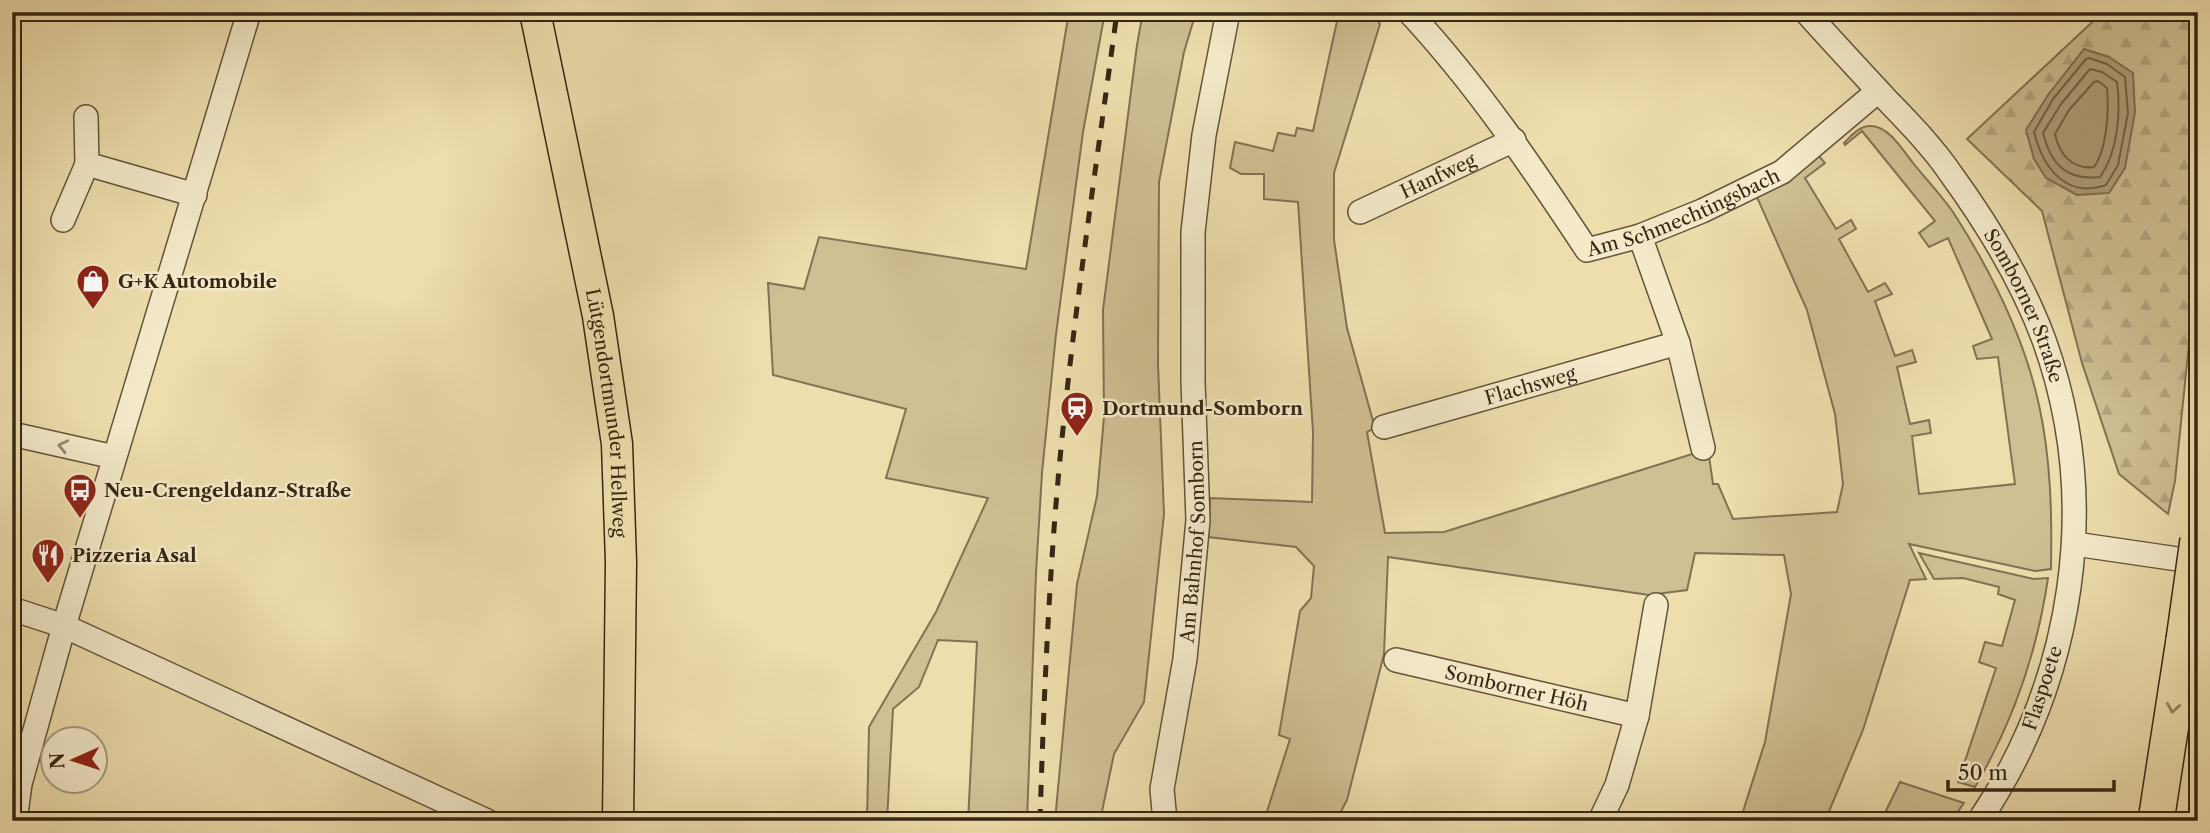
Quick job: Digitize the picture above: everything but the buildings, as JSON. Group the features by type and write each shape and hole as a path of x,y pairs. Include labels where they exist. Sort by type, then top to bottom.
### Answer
{"highway":[{"path":"2156,821 2198,540"}],"main road":[{"name":"Lütgendortmunder Hellweg","path":"535,12 598,316 617,444 621,493 618,821"}],"street":[{"path":"15,821 16,782 249,12"},
{"name":"Am Bahnhof Somborn","path":"1165,821 1163,789 1185,659 1198,520 1193,382 1193,232 1204,135 1228,12"},
{"name":"Am Schmechtingsbach","path":"1409,12 1445,51 1514,140 1587,250 1640,236 1702,211 1782,172 1878,91"},
{"name":"Somborner Straße","path":"1806,12 1932,148 1952,174 1983,219 2030,308 2054,374 2064,418 2074,486 2075,544"},
{"path":"63,220 87,164 86,117"},
{"name":"Hanfweg","path":"1360,212 1514,140"},
{"path":"87,164 195,195"},
{"path":"1640,236 1678,343 1703,448"},
{"name":"Flachsweg","path":"1384,427 1678,343"},
{"path":"12,434 114,457"},
{"path":"2075,544 2198,562"},
{"name":"Flaspoete","path":"1979,821 2018,755 2049,675 2073,573 2075,544"},
{"path":"1600,821 1617,785 1637,716 1656,605"},
{"path":"12,609 64,626 487,821"},
{"name":"Somborner Höh","path":"1396,660 1637,716"}],"green space":[{"path":"1069,12 1105,12 1083,132 1056,334 1042,473 1027,821 968,821 977,642 938,640 919,687 893,709 887,821 867,821 869,727 936,612 988,498 886,478 906,409 773,375 768,283 804,289 819,237 1026,269"},
{"path":"1143,12 1196,12 1184,52 1159,182 1158,364 1164,514 1144,702 1114,754 1100,821 1055,821 1077,584 1097,496 1104,417 1103,310"},
{"path":"1339,12 1371,12 1380,24 1334,173 1334,240 1347,328 1375,428 1367,432 1385,533 1444,532 1708,449 1713,484 1718,484 1733,519 1837,512 1843,484 1835,414 1807,310 1756,195 1783,182 1819,156 1825,163 1805,178 1836,229 1851,220 1856,229 1839,239 1868,292 1885,283 1892,294 1875,301 1895,356 1912,350 1916,362 1897,367 1910,424 1929,420 1931,433 1912,436 1919,494 2015,484 1998,357 1977,359 1973,346 1992,339 1948,238 1929,247 1919,233 1935,221 1862,131 1845,145 1844,143 1866,126 1877,127 1889,134 1948,206 1967,234 2005,305 2033,379 2048,467 2051,569 2035,571 1909,544 1926,579 1910,580 1863,730 1825,821 1740,821 1765,742 1791,594 1784,555 1695,553 1687,590 1649,595 1388,557 1384,654 1347,800 1336,821 1264,821 1290,739 1279,735 1300,611 1311,598 1314,566 1296,547 1208,537 1210,498 1312,502 1313,432 1298,202 1264,199 1264,174 1241,174 1230,168 1235,142 1273,151 1278,133 1295,136 1297,128 1313,131"},
{"path":"2103,12 2198,12 2198,255 2175,481 2168,514 2119,474 2082,363 2042,211 1967,139"},
{"path":"1919,553 2034,579 2048,578 2037,633 2022,686 2001,737 1975,787 1958,782 1996,668 1979,662 1985,642 2002,646 2015,600 1998,594 1999,587 1963,578 1934,579"},
{"path":"1900,782 1964,803 1951,821 1881,821"}],"water":[{"path":"2084,49 2109,57 2133,73 2135,112 2125,168 2109,193 2077,195 2046,178 2034,159 2026,130 2048,95"}],"railway":[{"path":"1040,821 1047,638 1059,464 1117,12"}],"place":[{"name":"G+K Automobile","path":"93,311"},
{"name":"Dortmund-Somborn","path":"1077,438"},
{"name":"Neu-Crengeldanz-Straße","path":"80,520"},
{"name":"Pizzeria Asal","path":"48,585"}]}
